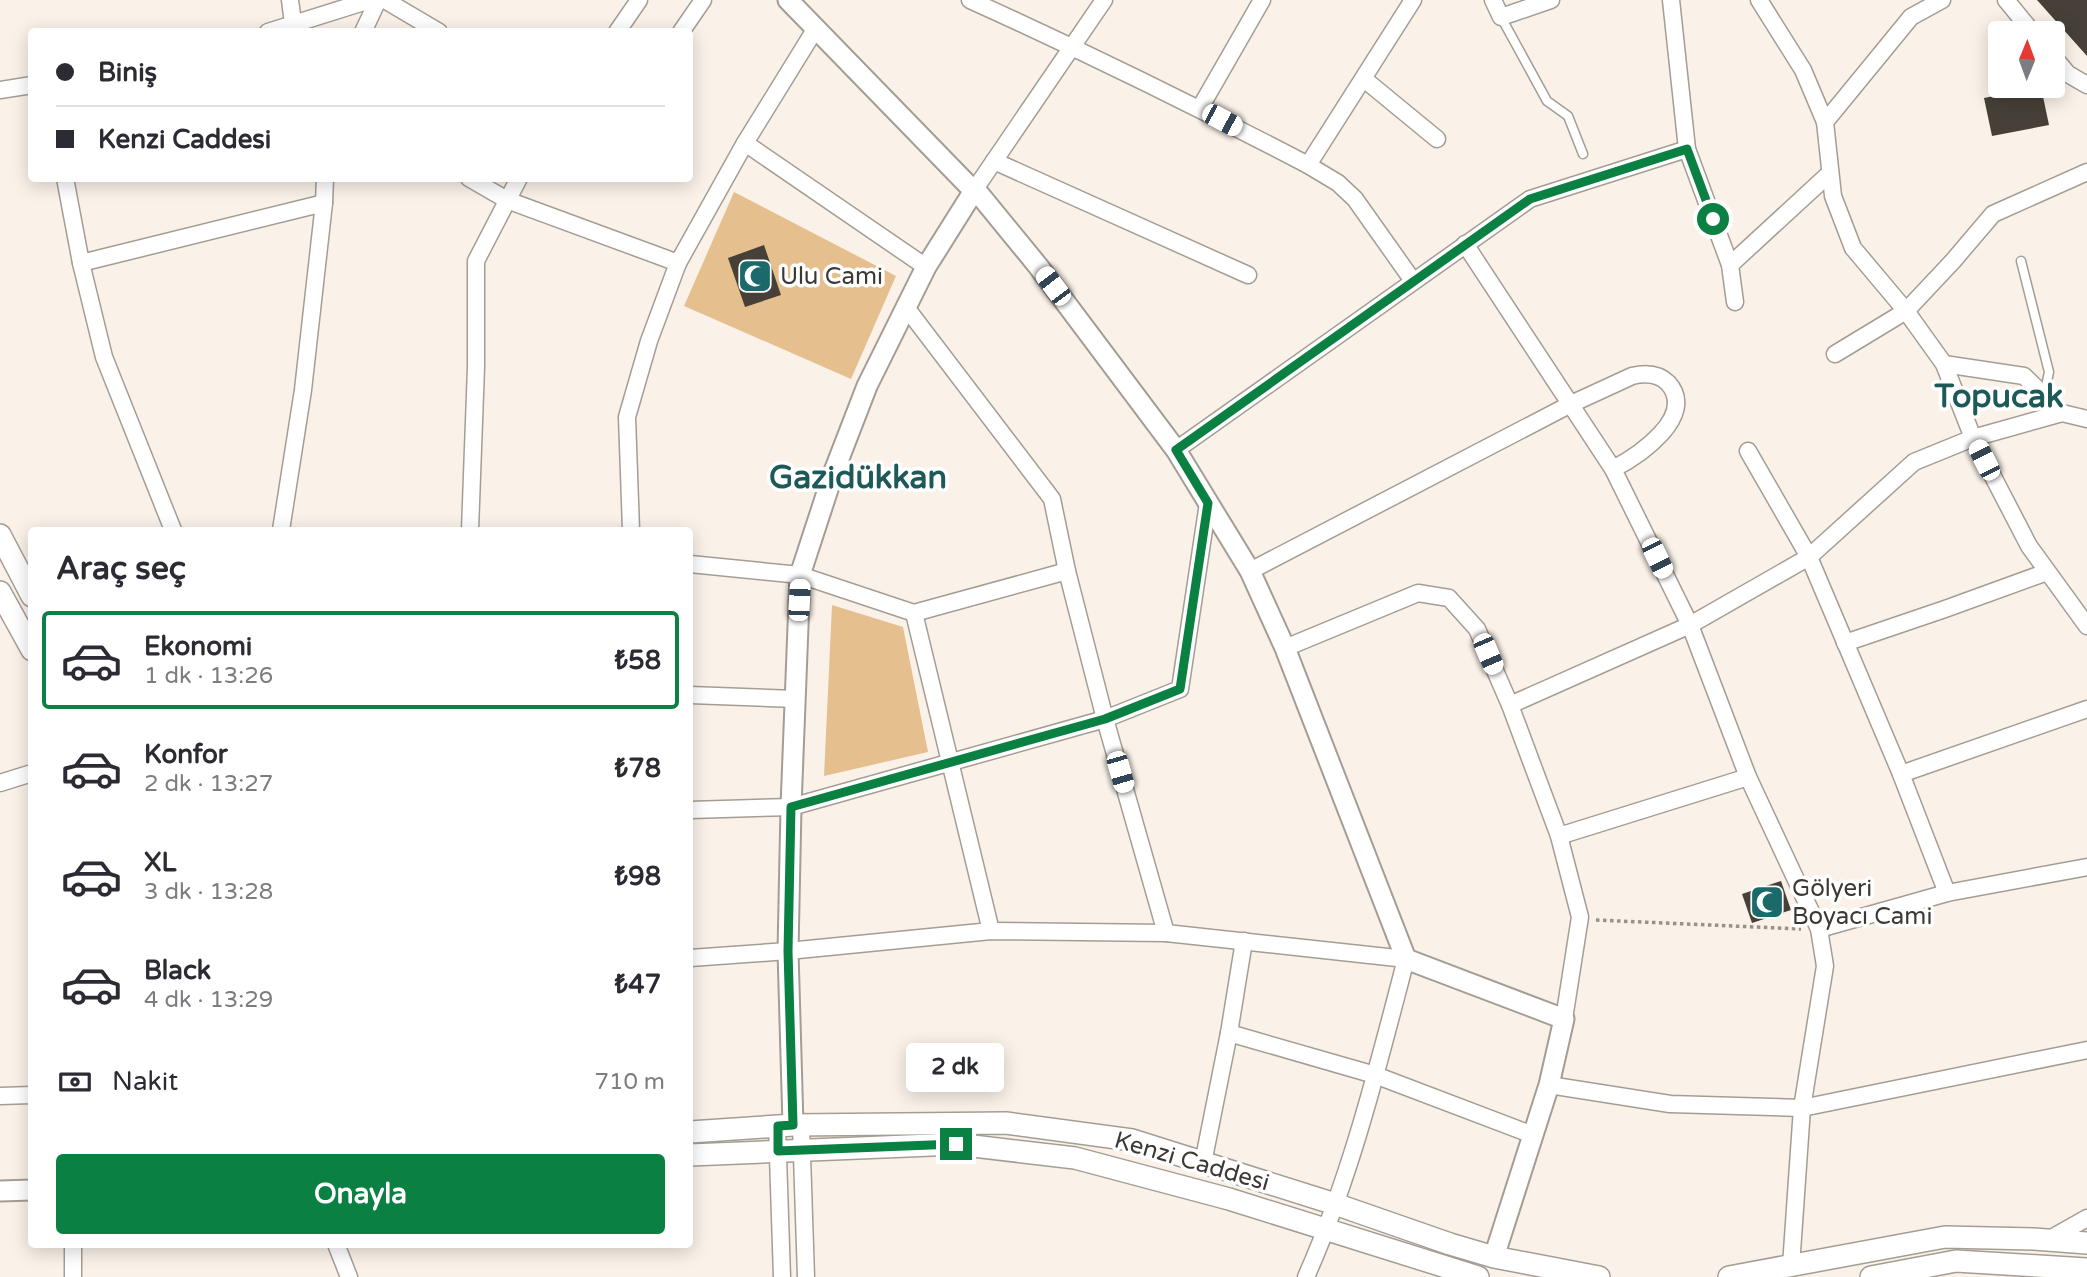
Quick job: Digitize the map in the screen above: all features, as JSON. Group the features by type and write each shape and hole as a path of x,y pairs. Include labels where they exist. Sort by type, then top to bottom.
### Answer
{"main road":[{"path":"0,535 28,588"},
{"path":"0,592 28,643"},
{"name":"Kenzi Caddesi","path":"693,1132 790,1125 1006,1123 1132,1140 1335,1204 1450,1244 1494,1256 1599,1277"},
{"name":"Kenzi Caddesi","path":"693,1155 956,1144 1075,1158 1229,1199 1478,1277"},
{"path":"1729,1277 1945,1237 2087,1243"},
{"path":"1873,1277 1956,1261 1993,1270 2087,1269"}],"street":[{"path":"290,0 293,23"},
{"path":"279,28 370,0"},
{"path":"365,28 378,0"},
{"path":"385,0 432,28"},
{"path":"620,28 639,0"},
{"path":"684,28 703,0"},
{"path":"970,0 1200,108 1308,165 1338,184 1355,199 1413,281"},
{"path":"782,1277 778,1151 790,1125 788,951 800,575 833,474 862,398 905,306 926,267 975,190 1104,0"},
{"path":"1200,108 1262,0"},
{"path":"1308,165 1413,0"},
{"path":"1493,0 1501,17 1551,0"},
{"path":"1671,0 1687,149 1730,265 1735,302"},
{"path":"1759,0 1803,71 1825,122 1833,196 1853,248 1906,311 1944,365 1973,438 2029,546 2087,626"},
{"path":"1825,122 1911,17 1942,0"},
{"path":"2006,0 2024,21"},
{"path":"793,2 975,190 1038,266 1176,450 1250,571 1285,648 1406,959 1375,1075 1327,1230 1306,1277"},
{"path":"631,527 627,417 649,341 678,263 745,143 816,28"},
{"path":"2065,70 2087,85"},
{"path":"1364,79 1437,139"},
{"path":"0,90 28,86"},
{"path":"745,143 926,267"},
{"path":"1176,450 1530,199 1687,149"},
{"path":"994,161 1248,275"},
{"path":"1835,354 1906,311 1993,214 2087,172"},
{"path":"1730,265 1830,173"},
{"path":"66,182 81,263 104,357 172,527"},
{"path":"281,527 303,390 325,182"},
{"path":"476,182 507,200 678,263"},
{"path":"470,527 476,367 476,261 517,182"},
{"path":"81,263 324,203"},
{"path":"1465,244 1613,469 1690,625 1748,777 1819,929 1825,966 1802,1108 1791,1266"},
{"path":"905,306 1052,499 1067,571 1105,719 1166,933"},
{"path":"1944,365 2024,376 2062,413"},
{"path":"1250,571 1569,405 1640,374 1658,376 1669,384 1675,397 1672,418 1650,445 1613,469"},
{"path":"1510,705 1690,625 1809,557 1914,462 1973,438 2062,413 2087,419"},
{"path":"1748,450 1809,557 1901,774 1947,893"},
{"path":"693,810 791,807 1105,719 1180,689 1208,503"},
{"path":"693,564 800,575 914,613 1067,571"},
{"path":"1845,643 2047,572"},
{"path":"1285,648 1418,593 1449,598 1477,629 1510,705 1559,836 1580,917 1564,1019 1549,1085 1494,1256"},
{"path":"914,613 991,931"},
{"path":"693,695 794,699"},
{"path":"1901,774 2087,709"},
{"path":"0,783 28,774"},
{"path":"1559,836 1748,777"},
{"path":"1819,929 1947,893 2087,867"},
{"path":"693,958 991,931 1166,933 1406,959 1564,1019"},
{"path":"1203,1163 1244,941"},
{"path":"1229,1033 1375,1075 1533,1135"},
{"path":"1549,1085 1670,1104 1802,1108 2087,1050"},
{"path":"0,1096 28,1096"},
{"path":"790,1125 803,1149 806,1277"},
{"path":"0,1191 28,1190"},
{"path":"2048,1240 2087,1218"},
{"path":"73,1248 73,1277"},
{"path":"338,1248 349,1277"}],"lane":[{"path":"1501,17 1547,101 1568,116 1583,154"},
{"path":"2021,261 2049,372 2044,395"}],"path":[{"path":"1580,917 1600,921 1819,929"}],"shaded area":[{"path":"734,192 896,276 851,379 684,306"},
{"path":"832,605 903,627 928,752 824,776"}],"building":[{"path":"2037,0 2087,0 2087,56 2065,31 2065,21 2056,21"},
{"path":"1984,98 2043,98 2049,125 1992,136"},
{"name":"Ulu Cami","path":"764,245 781,295 745,307 728,258"},
{"name":"Gölyeri Boyacı Cami","path":"1781,881 1791,910 1752,923 1742,894"}],"place":[{"name":"Ulu Cami","path":"755,276"},
{"name":"Gölyeri Boyacı Cami","path":"1767,902"}],"district":[{"name":"Topucak","path":"1999,396"},
{"name":"Gazidükkan","path":"858,477"}],"route":[{"path":"956,1144 778,1151 778,1126 793,1125 788,951 791,807 1105,719 1180,689 1208,503 1176,450 1530,199 1687,149 1713,219"}]}
